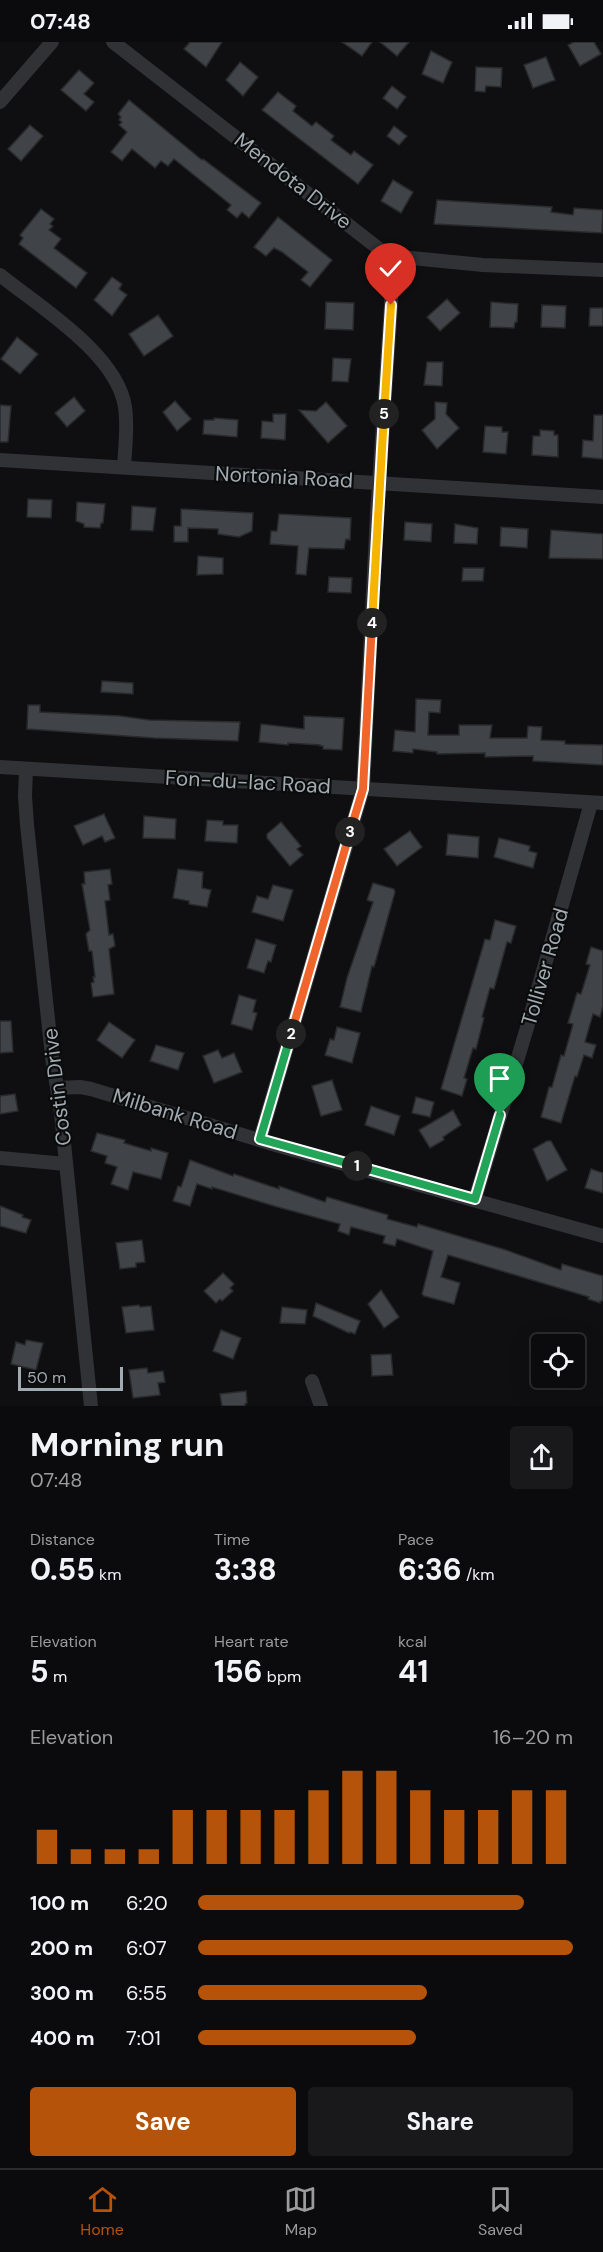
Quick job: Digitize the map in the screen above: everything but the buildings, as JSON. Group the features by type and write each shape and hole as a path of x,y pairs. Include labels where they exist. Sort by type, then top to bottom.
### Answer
{"street":[{"path":"0,102 52,42"},
{"name":"Mendota Drive","path":"113,42 391,256"},
{"path":"260,1139 363,789 391,305 391,256 483,264 603,270"},
{"path":"0,275 86,343 110,370 125,405 124,467"},
{"name":"Nortonia Road","path":"0,460 603,497"},
{"name":"Fon-du-lac Road","path":"0,768 597,803"},
{"name":"Costin Drive","path":"26,769 27,825 91,1406"},
{"name":"Tolliver Road","path":"475,1199 597,803"},
{"name":"Milbank Road","path":"57,1088 91,1089 603,1236"},
{"path":"0,1158 66,1164"},
{"path":"312,1381 321,1406"}],"route":[{"path":"391,305 377,513 363,789 260,1139 475,1199 500,1115"}]}
